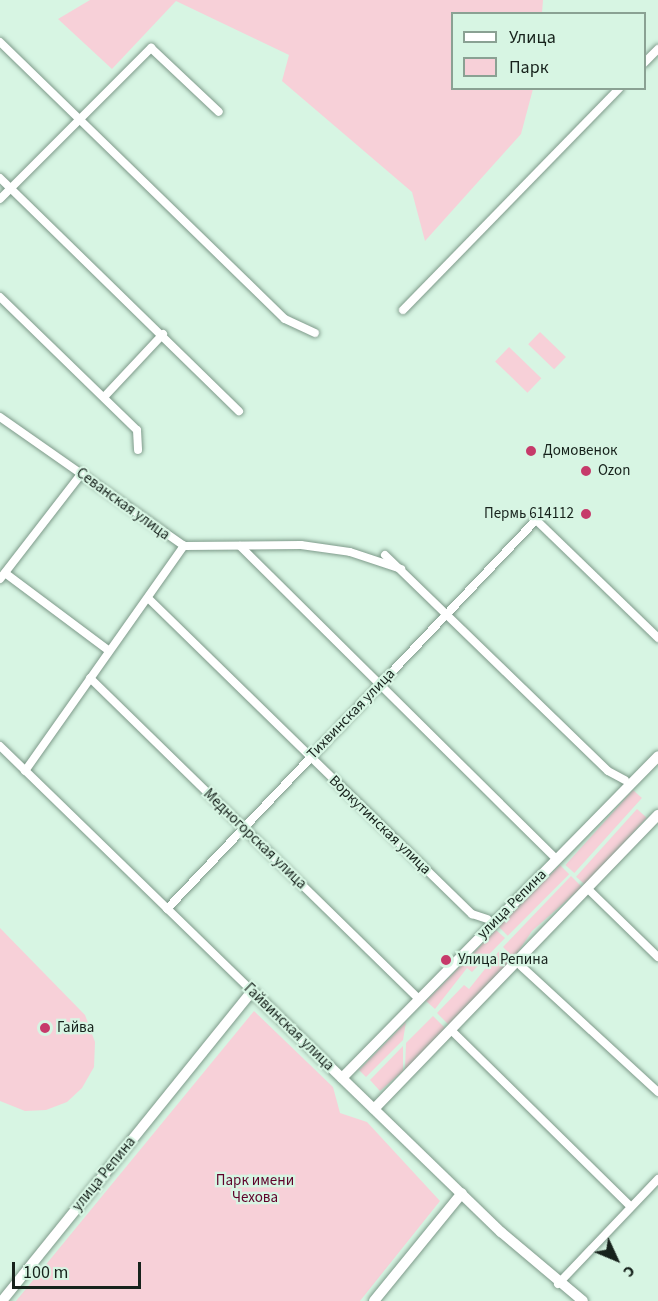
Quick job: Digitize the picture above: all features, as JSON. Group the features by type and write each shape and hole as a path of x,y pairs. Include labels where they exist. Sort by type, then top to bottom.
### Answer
{"main road":[{"name":"улица Репина","path":"342,1078 658,756"},
{"path":"374,1109 587,888 657,821"},
{"name":"улица Репина","path":"2,1301 252,991"},
{"name":"Гайвинская улица","path":"252,991 558,1284 580,1300"},
{"path":"374,1301 462,1193"}],"street":[{"path":"0,42 285,318 315,333"},
{"path":"0,199 151,48 219,112"},
{"path":"646,62 658,49"},
{"path":"404,310 618,90"},
{"path":"0,178 163,334 239,411"},
{"path":"0,297 105,396 137,430 138,450"},
{"path":"105,396 163,334"},
{"name":"Севанская улица","path":"0,417 184,546 339,550 401,569"},
{"path":"82,473 2,576 108,650"},
{"name":"Тихвинская улица","path":"167,909 536,520 658,638"},
{"path":"25,771 108,650 184,546"},
{"path":"240,546 378,686 556,859"},
{"path":"385,555 608,771 625,780"},
{"name":"Воркутинская улица","path":"148,598 472,914 487,919"},
{"name":"Медногорская улица","path":"90,678 419,999"},
{"name":"Гайвинская улица","path":"0,746 252,991"},
{"path":"587,888 658,957"},
{"path":"521,966 658,1092"},
{"path":"451,1030 631,1207"},
{"path":"558,1284 658,1179"}],"green space":[{"path":"90,0 543,0 542,12 451,12 451,90 533,90 521,134 425,241 412,192 282,81 289,55 176,1 112,69 58,19"},
{"path":"540,332 566,357 554,369 528,344"},
{"path":"509,347 541,378 527,393 495,361"},
{"path":"633,790 642,798 574,873 565,865"},
{"path":"637,809 647,818 586,885 576,877"},
{"path":"560,865 569,874 508,936 498,927"},
{"path":"571,876 582,887 532,931 514,958 503,947"},
{"name":"Гайва","path":"0,928 85,1015 95,1042 94,1067 82,1088 67,1102 46,1110 25,1111 0,1101"},
{"path":"496,930 505,938 472,972 467,968 435,1009 426,1001"},
{"path":"500,950 511,960 449,1025 437,1013 464,985 469,989"},
{"name":"Парк имени Чехова","path":"254,1011 333,1087 340,1113 367,1122 440,1201 360,1301 16,1301"},
{"path":"433,1016 445,1028 405,1070 406,1043"},
{"path":"406,1022 403,1040 366,1077 359,1070"},
{"path":"403,1046 403,1071 380,1091 370,1080"}],"place":[{"name":"Домовенок","path":"531,451"},
{"name":"Ozon","path":"586,471"},
{"name":"Пермь 614112","path":"586,514"},
{"name":"Улица Репина","path":"446,960"},
{"name":"Гайва","path":"45,1028"}]}
